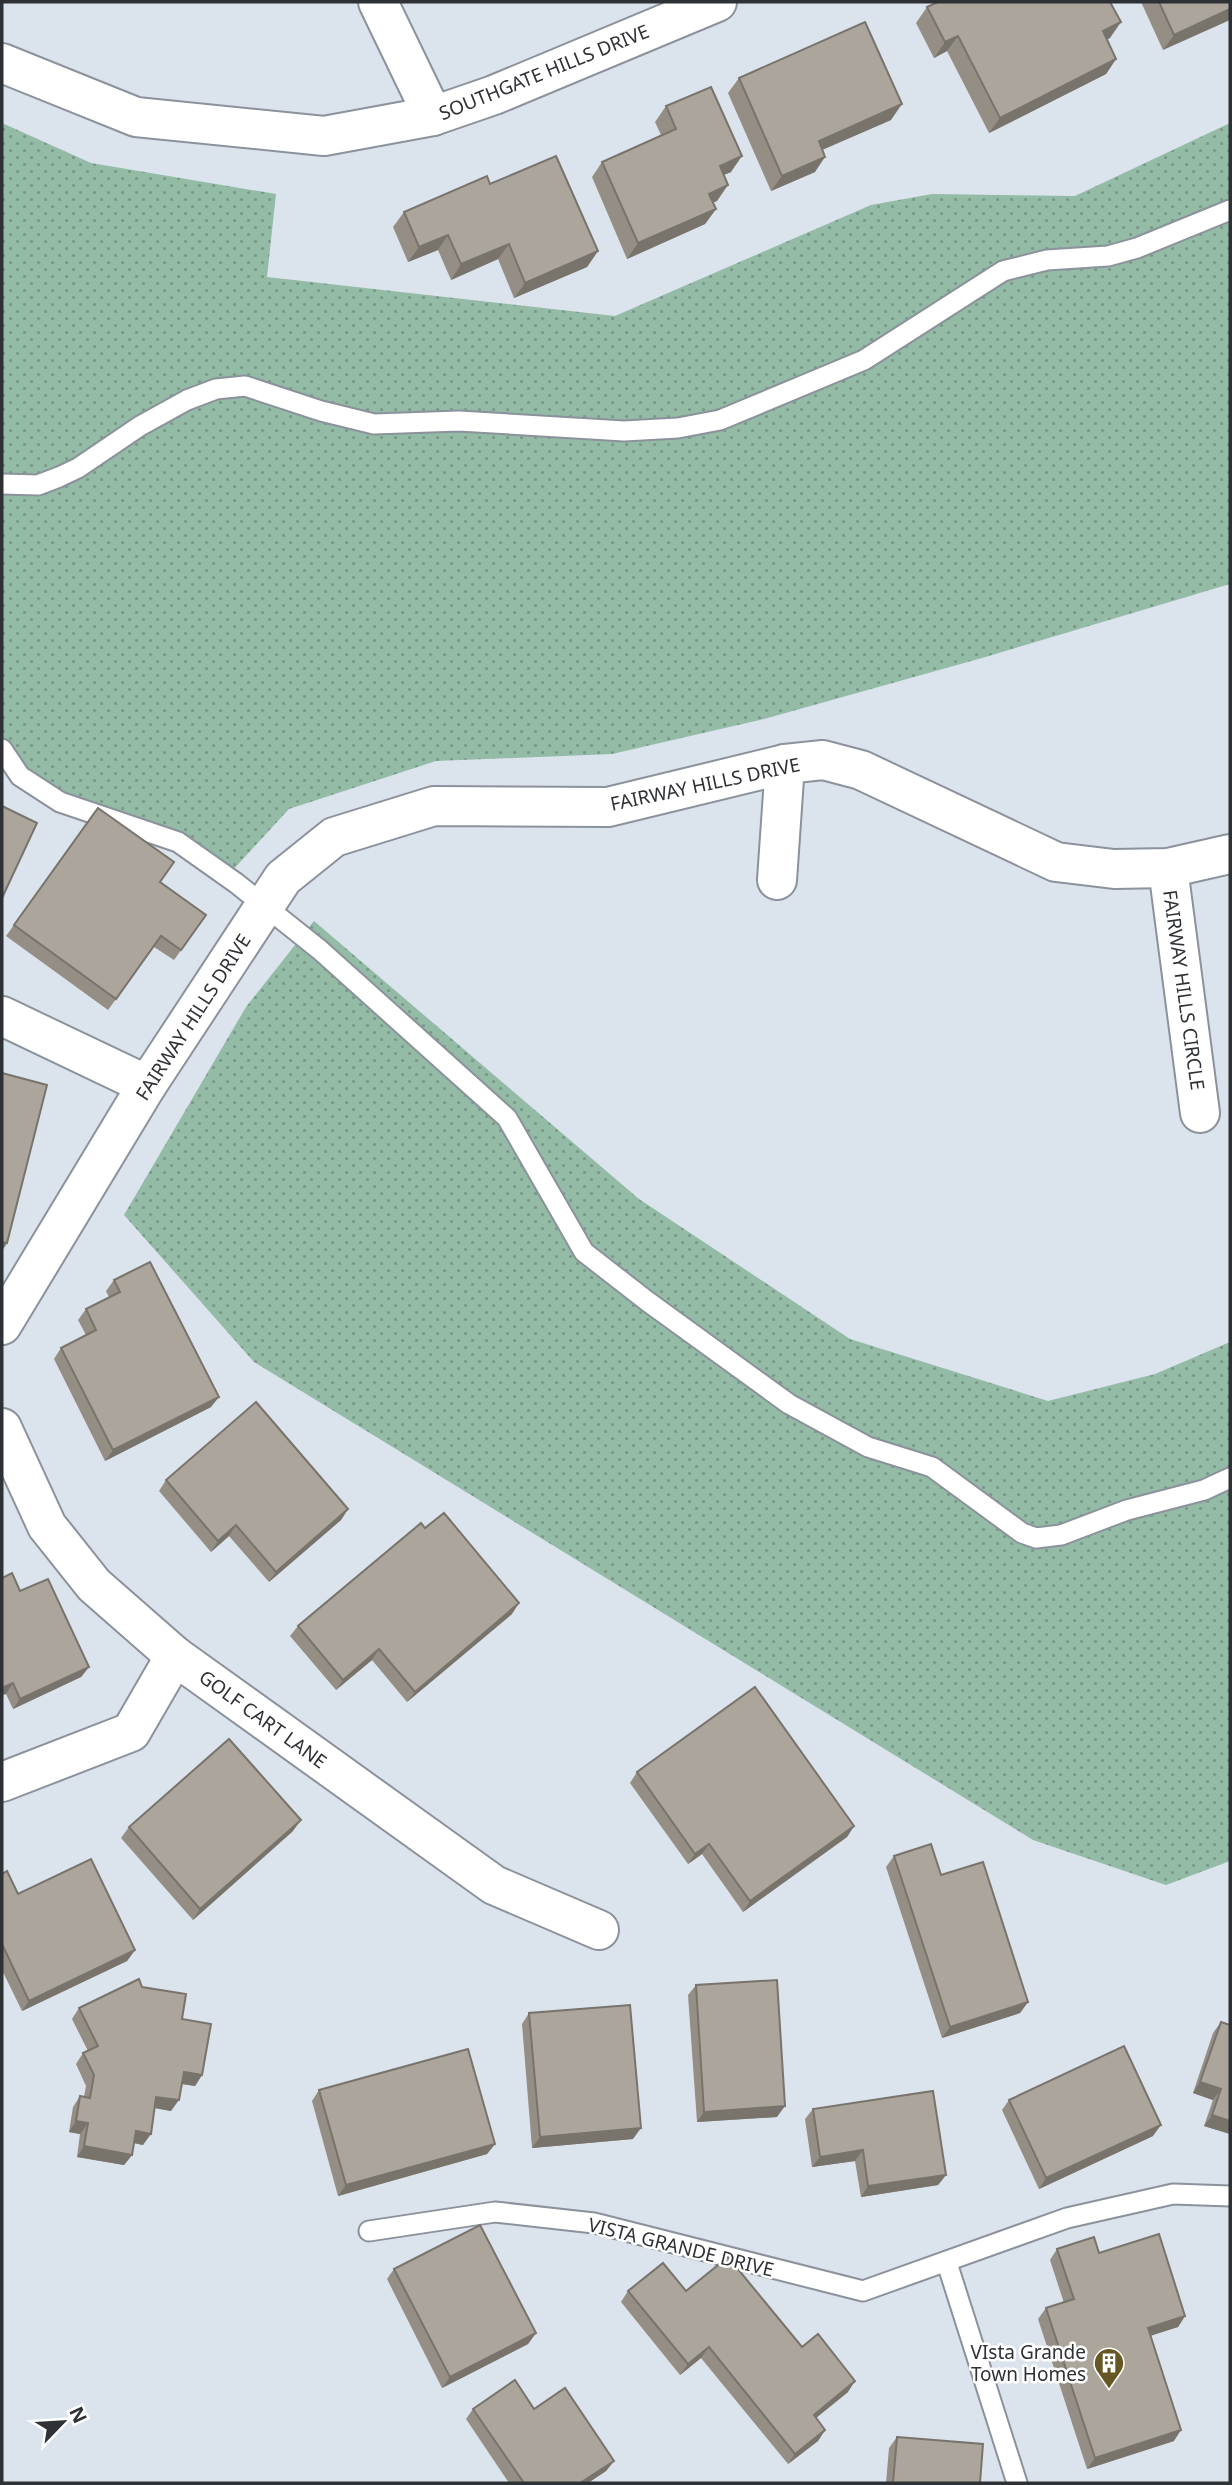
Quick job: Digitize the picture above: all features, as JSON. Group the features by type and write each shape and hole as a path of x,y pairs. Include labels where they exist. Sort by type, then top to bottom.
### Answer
{"street":[{"path":"377,2 433,116"},
{"name":"SOUTHGATE HILLS DRIVE","path":"2,62 136,117 324,136 433,116 494,95 717,2"},
{"name":"FAIRWAY HILLS DRIVE","path":"2,1325 147,1085 283,878 334,836 434,806 608,807 785,764 822,760 861,770 1056,862 1114,869 1168,868 1230,855"},
{"path":"777,880 785,764"},
{"name":"FAIRWAY HILLS CIRCLE","path":"1168,868 1200,1113"},
{"path":"2,1016 147,1085"},
{"name":"GOLF CART LANE","path":"2,1428 47,1526 94,1585 176,1656 494,1885 599,1930"},
{"path":"2,1782 131,1732 176,1656"}],"lane":[{"path":"2,484 38,485 59,477 79,468 140,426 187,400 216,389 245,386 321,411 374,424 459,421 624,431 678,428 720,420 864,360 1003,271 1046,260 1108,256 1137,248 1230,210"},
{"path":"2,749 20,776 60,802 178,842 320,950 507,1118 584,1252 789,1404 868,1447 932,1466 1022,1533 1037,1538 1062,1535 1127,1510 1204,1490 1230,1478"},
{"name":"VISTA GRANDE DRIVE","path":"369,2231 495,2212 594,2223 863,2291 1067,2218 1173,2194 1230,2196"},
{"path":"947,2263 1017,2483"}],"green space":[{"path":"2,123 91,163 276,194 267,277 615,316 871,205 932,194 1075,196 1230,123 1230,584 764,719 612,754 436,761 289,809 231,872 67,797 2,755"},
{"path":"314,921 639,1199 850,1339 1048,1401 1155,1374 1230,1342 1230,1861 1166,1885 1033,1840 254,1362 124,1215 246,1007"}],"building":[{"path":"938,2 1110,2 1121,22 1103,31 1116,59 1000,118 958,36 945,42 927,7"},
{"path":"1159,2 1230,2 1230,9 1174,35"},
{"path":"865,22 902,104 819,141 825,157 782,176 739,78"},
{"path":"711,87 742,156 720,166 728,185 709,194 716,209 638,243 602,162 676,129 666,106"},
{"path":"556,156 598,251 525,283 509,244 461,264 448,235 419,247 404,212 487,176 490,184"},
{"path":"2,806 37,823 2,898"},
{"path":"98,808 174,862 160,882 206,915 181,950 161,936 116,999 14,925"},
{"path":"2,1073 47,1085 7,1243 2,1242"},
{"path":"150,1262 219,1397 113,1450 61,1348 96,1330 86,1309 120,1292 114,1280"},
{"path":"256,1402 348,1509 276,1572 236,1525 218,1541 166,1480"},
{"path":"444,1513 519,1603 415,1692 379,1649 343,1680 298,1626 421,1523 425,1528"},
{"path":"12,1573 20,1591 48,1579 89,1667 20,1699 13,1683 2,1688 2,1578"},
{"path":"755,1687 854,1826 750,1901 709,1844 695,1854 637,1772"},
{"path":"229,1739 301,1820 200,1909 129,1827"},
{"path":"931,1844 941,1875 983,1862 1028,2002 950,2027 894,1856"},
{"path":"91,1859 135,1950 29,2001 2,1944 2,1874 7,1871 18,1894"},
{"path":"139,1979 142,1987 186,1994 182,2019 211,2024 202,2075 184,2072 179,2100 156,2097 151,2134 136,2131 132,2155 84,2146 88,2123 76,2121 80,2096 90,2098 94,2075 83,2053 98,2046 79,2008"},
{"path":"777,1980 785,2106 704,2112 696,1985"},
{"path":"630,2005 641,2128 540,2137 529,2013"},
{"path":"1221,2022 1230,2025 1230,2121 1212,2115 1221,2089 1200,2082"},
{"path":"1124,2046 1161,2125 1046,2178 1009,2100"},
{"path":"468,2049 495,2144 346,2185 319,2090"},
{"path":"933,2091 946,2175 868,2186 863,2150 820,2157 813,2109"},
{"path":"480,2225 536,2333 450,2377 394,2269"},
{"name":"VIsta Grande Town Homes","path":"1159,2234 1185,2316 1148,2328 1181,2430 1095,2458 1046,2308 1074,2299 1057,2249 1094,2237 1099,2253"},
{"path":"728,2257 802,2347 818,2334 855,2381 814,2415 825,2430 795,2454 709,2347 688,2364 628,2291 663,2263 686,2291"},
{"path":"515,2380 534,2409 565,2388 614,2461 580,2483 524,2483 473,2409"},
{"path":"897,2437 983,2444 980,2483 893,2483"}],"place":[{"name":"VIsta Grande Town Homes","path":"1109,2390"}]}
